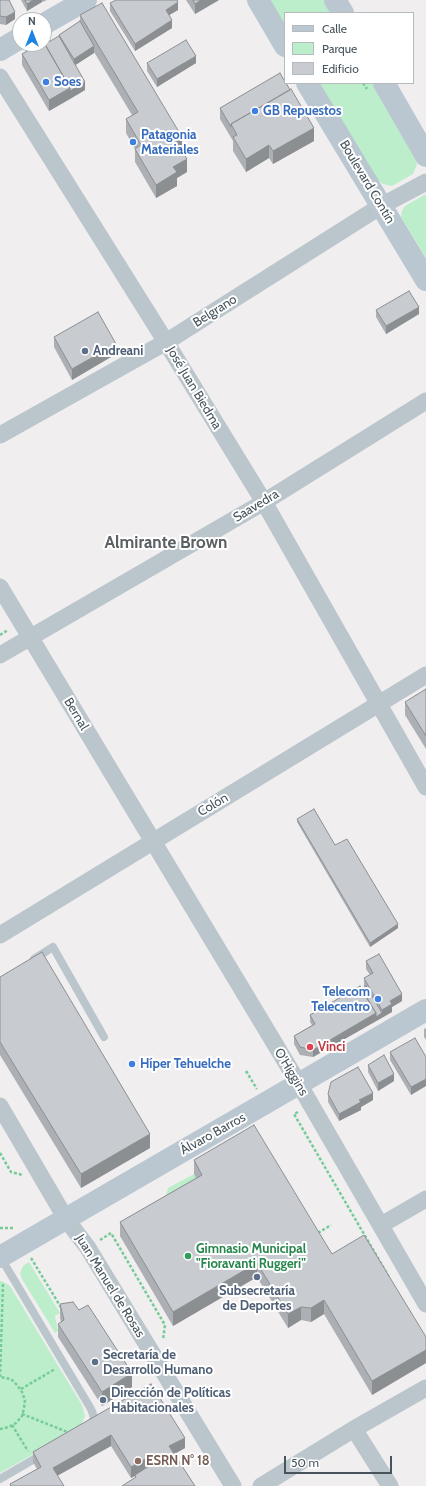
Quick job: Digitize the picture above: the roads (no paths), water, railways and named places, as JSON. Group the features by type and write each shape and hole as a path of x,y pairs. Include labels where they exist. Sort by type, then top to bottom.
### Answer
{"main road":[{"path":"52,19 86,0"},
{"path":"258,0 284,44"},
{"path":"335,0 342,12"},
{"path":"0,50 12,43"},
{"name":"Boulevard Contín","path":"308,84 426,280"},
{"path":"385,84 426,156"},
{"name":"Álvaro Barros","path":"1,1259 22,1244 426,1010"}],"street":[{"name":"José Juan Biedma","path":"0,77 264,502 426,787"},
{"name":"Belgrano","path":"0,435 166,342 381,206 426,182"},
{"name":"Saavedra","path":"0,655 264,502 426,401"},
{"name":"Bernal","path":"0,587 152,842"},
{"name":"Colón","path":"0,935 426,675"},
{"name":"O'Higgins","path":"152,842 299,1084 426,1304"},
{"name":"Juan Manuel de Rosas","path":"0,1106 66,1219 88,1248 233,1486"},
{"path":"381,1225 426,1199"},
{"path":"262,1486 281,1481 354,1429 426,1388"},
{"path":"354,1429 390,1486"}],"lane":[{"path":"26,963 53,947 104,1037"},
{"path":"1,1259 91,1409 94,1417 91,1426 75,1435"},
{"path":"0,1479 51,1449"}],"place":[{"name":"Soes","path":"46,82"},
{"name":"GB Repuestos","path":"255,111"},
{"name":"Patagonia Materiales","path":"133,142"},
{"name":"Andreani","path":"85,351"},
{"name":"Telecom Telecentro","path":"378,999"},
{"name":"Vinci","path":"310,1047"},
{"name":"Híper Tehuelche","path":"132,1064"},
{"name":"Gimnasio Municipal \"Fioravanti Ruggeri\"","path":"188,1256"},
{"name":"Subsecretaría de Deportes","path":"257,1277"},
{"name":"Secretaría de Desarrollo Humano","path":"95,1362"},
{"name":"Dirección de Políticas Habitacionales","path":"103,1400"},
{"name":"ESRN N° 18","path":"138,1461"}],"district":[{"name":"Almirante Brown","path":"166,543"}]}
